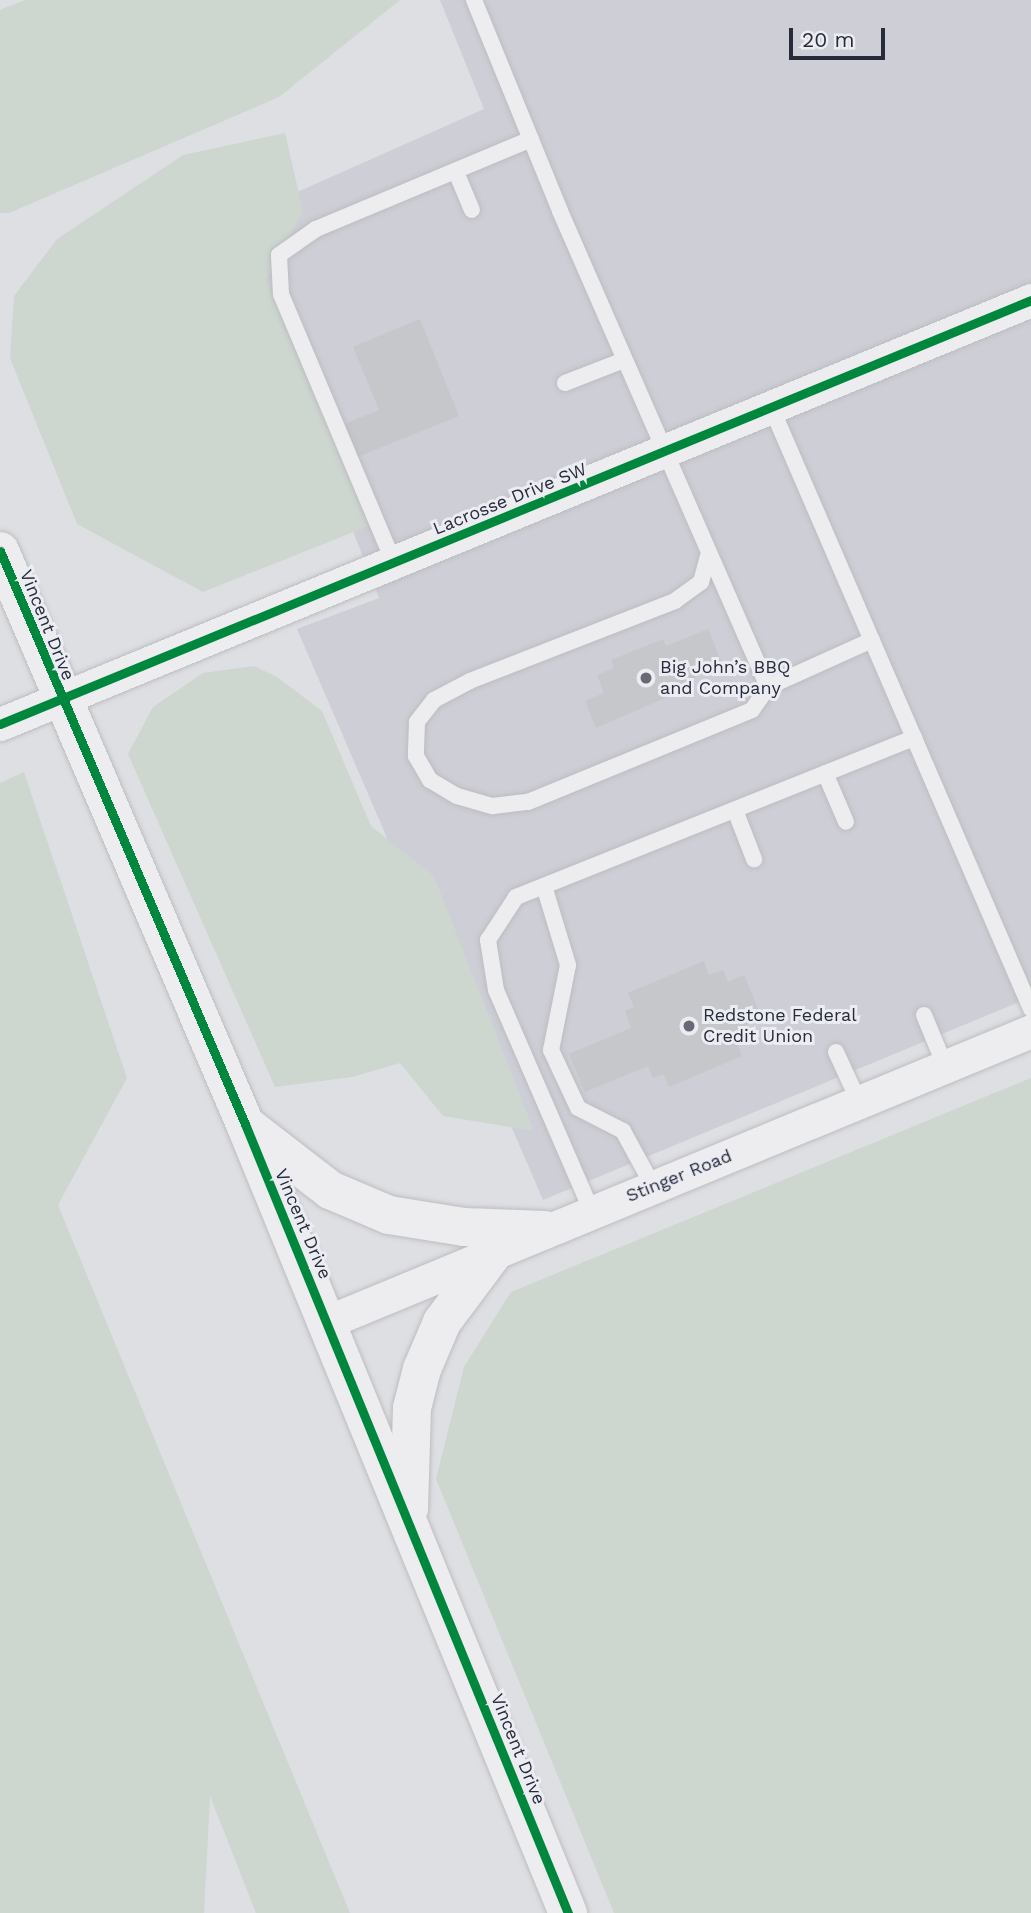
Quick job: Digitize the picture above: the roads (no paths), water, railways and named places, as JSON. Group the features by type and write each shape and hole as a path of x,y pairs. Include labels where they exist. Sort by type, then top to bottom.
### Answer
{"street":[{"name":"Lacrosse Drive SW","path":"0,724 772,409 1031,300"},
{"name":"Vincent Drive","path":"0,551 245,1124 568,1913"},
{"name":"Stinger Road","path":"327,1322 1031,1031"},
{"path":"245,1124 330,1190 389,1215 464,1227 545,1230"},
{"path":"409,1522 412,1408 422,1369 442,1322 495,1251"}],"lane":[{"path":"474,0 624,360 708,556 768,687"},
{"path":"394,563 281,293 279,255 316,229 531,139"},
{"path":"456,172 472,210"},
{"path":"565,383 624,360"},
{"path":"772,409 1031,1009"},
{"path":"708,556 701,582 675,601 435,700 417,722 416,756 430,780 457,796 493,806 528,802 752,710 768,687 872,640"},
{"path":"592,1212 496,990 488,940 516,897 914,738"},
{"path":"825,773 846,822"},
{"path":"735,810 754,859"},
{"path":"544,886 569,965 551,1050 578,1108 624,1131 653,1186"},
{"path":"924,1015 945,1066"},
{"path":"836,1052 859,1102"}],"place":[{"name":"Big John’s BBQ and Company","path":"646,678"},
{"name":"Redstone Federal Credit Union","path":"689,1026"}]}
